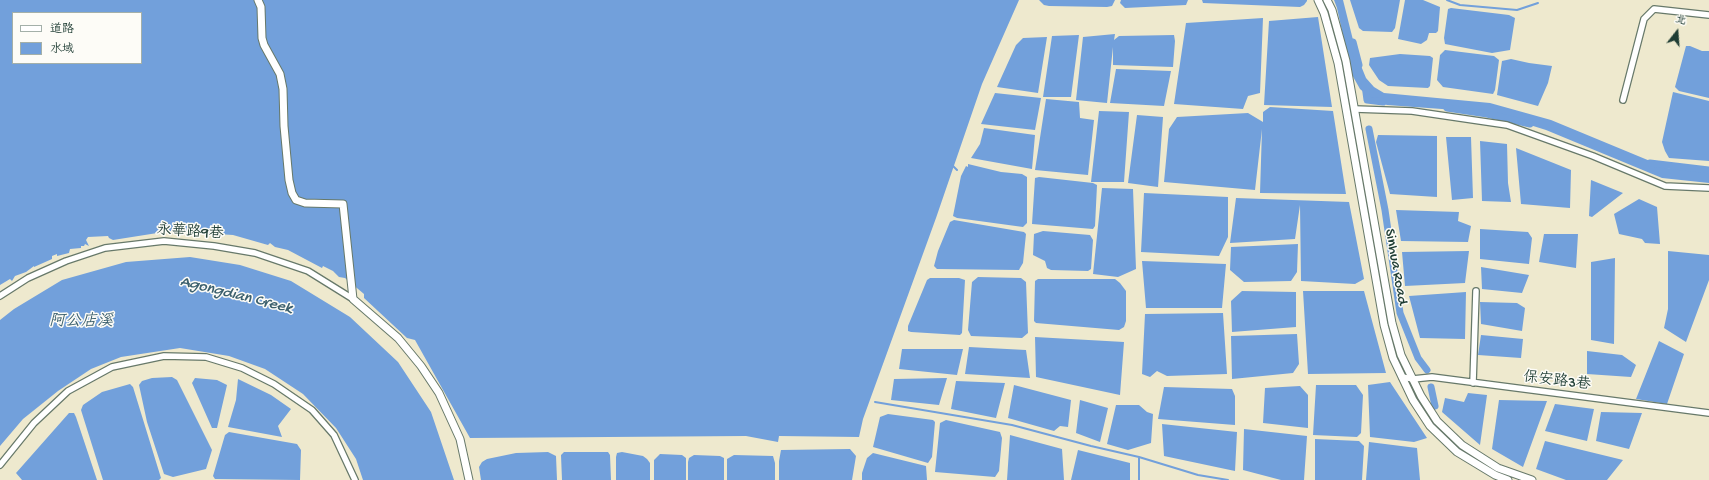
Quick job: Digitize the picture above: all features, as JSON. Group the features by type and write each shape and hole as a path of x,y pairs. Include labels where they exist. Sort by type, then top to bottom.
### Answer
{"street":[{"path":"258,0 261,7 262,38 280,74 283,89 284,126 292,193 296,200 305,203 343,204 353,299"},
{"name":"Sinhua Road","path":"1318,0 1324,13 1338,63 1384,325 1393,358 1413,400 1430,426 1457,452 1494,475 1508,480"},
{"name":"Sinhua Road","path":"1327,0 1332,10 1346,61 1392,323 1401,355 1420,396 1437,421 1462,446 1498,468 1532,480"},
{"path":"1623,100 1644,19 1654,9 1709,15"},
{"path":"1355,109 1412,111 1507,125 1594,156 1665,186 1709,188"},
{"name":"永華路9巷","path":"0,296 28,278 72,259 105,248 164,241 214,246 255,253 308,271 353,299 398,338 421,366 439,393 460,439 469,480"},
{"path":"1473,383 1476,291"},
{"path":"0,465 34,423 68,391 112,367 164,356 185,356 206,357 242,368 274,384 312,410 334,435 355,480"},
{"name":"保安路3巷","path":"1402,377 1413,379 1432,377 1709,413"}],"water":[{"path":"0,0 1019,0 982,84 936,218 863,419 859,437 779,436 778,442 746,436 470,438 415,340 407,338 364,298 364,294 345,278 339,277 333,271 323,266 322,268 288,250 275,247 270,243 268,245 233,235 170,231 113,240 108,236 88,237 86,240 89,246 85,244 84,246 81,246 81,248 70,249 69,253 52,256 52,259 15,276 12,281 10,279 0,285"},
{"path":"1039,0 1115,0 1112,6 1107,7 1049,6 1044,5"},
{"path":"1121,0 1188,0 1186,5 1125,8 1120,3"},
{"path":"1202,0 1307,1 1300,7 1203,3"},
{"path":"1334,0 1343,0 1357,56 1366,78 1374,87 1384,93 1490,103 1551,120 1667,168 1709,172 1709,183 1662,178 1546,130 1498,115 1483,112 1387,105 1374,101 1360,89 1351,73"},
{"path":"1350,0 1400,0 1395,28 1392,32 1363,31 1359,28"},
{"path":"1405,0 1423,0 1440,7 1438,31 1436,33 1429,33 1427,40 1421,44 1398,39"},
{"path":"1451,8 1509,15 1515,18 1510,50 1492,53 1445,44 1444,38 1448,9"},
{"path":"1318,17 1332,107 1264,105 1269,21"},
{"path":"1263,18 1260,93 1248,96 1243,109 1174,104 1186,23"},
{"path":"1115,34 1114,40 1119,36 1174,35 1173,67 1113,65 1113,47 1107,103 1076,100 1083,37"},
{"path":"1079,35 1071,97 1043,97 1052,36"},
{"path":"1047,37 1038,93 997,87 1016,45 1023,38"},
{"path":"1686,46 1702,51 1709,51 1709,98 1679,91 1675,87"},
{"path":"1445,50 1494,56 1499,60 1495,90 1493,94 1443,87 1437,80 1440,55"},
{"path":"1400,54 1430,56 1433,58 1430,86 1428,88 1388,86 1379,80 1369,65 1370,58"},
{"path":"1511,59 1552,66 1548,83 1538,106 1497,95 1502,61"},
{"path":"1116,69 1171,71 1164,106 1110,103"},
{"path":"1673,92 1709,101 1709,161 1669,158 1665,151 1662,142"},
{"path":"995,93 1041,98 1035,130 981,124"},
{"path":"1046,99 1079,102 1080,118 1094,120 1088,175 1035,170"},
{"path":"1270,107 1333,111 1346,194 1260,193 1262,129 1255,190 1164,182 1169,129 1177,117 1248,113 1263,122 1263,112"},
{"path":"1099,111 1129,112 1124,182 1091,182"},
{"path":"1137,115 1163,117 1158,187 1128,183"},
{"path":"984,128 1035,135 1032,169 971,158 980,144"},
{"path":"1378,135 1437,136 1437,197 1390,194 1376,142"},
{"path":"1446,137 1471,137 1473,198 1452,200"},
{"path":"1480,141 1507,144 1508,183 1511,202 1482,201"},
{"path":"1516,148 1571,170 1570,208 1521,204"},
{"path":"968,164 1001,172 1022,174 1027,177 1027,223 1023,227 957,218 953,216 961,176 966,166 968,167"},
{"path":"1039,177 1093,183 1097,185 1095,226 1093,229 1032,224 1035,178"},
{"path":"1591,180 1623,193 1592,217 1589,216"},
{"path":"1102,188 1133,189 1136,269 1118,277 1093,274"},
{"path":"1144,193 1228,197 1228,237 1219,256 1141,252"},
{"path":"1236,198 1349,202 1364,279 1355,284 1301,281 1300,205 1295,239 1230,243"},
{"path":"1639,199 1657,207 1660,244 1645,243 1642,239 1619,234 1614,214"},
{"path":"1396,210 1459,212 1458,221 1471,226 1468,242 1401,241"},
{"path":"954,220 1024,232 1026,234 1023,263 1019,270 937,269 934,266 938,251 950,222"},
{"path":"1480,229 1528,232 1532,238 1529,264 1480,259"},
{"path":"1043,231 1090,235 1093,240 1091,269 1088,271 1051,270 1047,268 1045,261 1033,255 1034,234"},
{"path":"1544,234 1578,234 1576,268 1539,262"},
{"path":"1298,244 1297,272 1291,281 1244,282 1230,270 1231,247"},
{"path":"1469,251 1465,283 1405,286 1402,252"},
{"path":"1668,251 1709,255 1709,280 1686,342 1664,328 1668,309"},
{"name":"阿公店溪","path":"190,257 240,265 291,281 350,317 398,362 431,412 454,480 363,480 356,459 336,428 303,394 265,369 229,356 180,348 121,357 91,369 58,391 23,419 0,446 0,320 14,309 62,280 126,262"},
{"path":"1615,258 1614,344 1591,340 1591,262"},
{"path":"1142,261 1226,264 1222,308 1146,308"},
{"path":"1481,267 1529,275 1522,293 1482,289"},
{"path":"978,277 1021,278 1026,282 1028,333 1022,338 971,336 968,330 972,282"},
{"path":"930,278 959,278 965,280 962,333 960,335 908,331 908,326 927,280"},
{"path":"1038,279 1115,279 1126,291 1126,321 1124,327 1119,330 1036,323 1034,321 1035,281"},
{"path":"1242,291 1296,292 1296,327 1232,332 1231,301"},
{"path":"1303,291 1364,291 1386,373 1308,374"},
{"path":"1466,292 1465,339 1420,338 1409,296"},
{"path":"1480,302 1517,303 1525,308 1522,331 1481,324"},
{"path":"1223,313 1227,374 1167,376 1157,371 1150,377 1142,374 1145,314"},
{"path":"1297,334 1299,364 1293,373 1232,379 1231,336"},
{"path":"1481,335 1523,339 1521,358 1478,355"},
{"path":"1035,337 1124,342 1120,395 1036,377"},
{"path":"1659,341 1684,354 1667,404 1636,399"},
{"path":"969,347 1026,350 1030,378 965,374"},
{"path":"902,349 963,349 957,375 899,369"},
{"path":"1587,351 1622,355 1636,365 1631,377 1587,374"},
{"path":"172,377 177,380 212,450 206,469 173,477 164,474 147,422 139,385 142,381 152,378"},
{"path":"195,378 217,380 227,385 217,428 212,428 192,383"},
{"path":"947,378 939,405 891,400 894,379"},
{"path":"238,379 271,395 291,409 278,426 282,437 228,427 236,400"},
{"path":"956,381 1005,383 996,418 951,409"},
{"path":"1390,382 1427,438 1414,442 1370,437 1368,385"},
{"path":"130,384 133,387 161,478 159,480 103,480 81,410 83,405 102,392"},
{"path":"1014,385 1071,400 1068,427 1060,426 1054,431 1008,418"},
{"path":"1316,385 1356,385 1363,395 1361,433 1357,437 1313,435"},
{"path":"1300,386 1308,395 1308,428 1263,423 1265,388"},
{"path":"1164,387 1232,389 1235,396 1235,425 1158,419"},
{"path":"1468,393 1487,395 1480,445 1442,412 1445,398 1464,402"},
{"path":"1080,400 1108,408 1100,442 1076,433"},
{"path":"1499,400 1547,401 1523,467 1492,449"},
{"path":"1555,404 1594,409 1587,441 1545,431"},
{"path":"1116,405 1139,405 1147,412 1153,414 1151,443 1128,450 1107,444"},
{"path":"1601,412 1642,413 1629,449 1596,441"},
{"path":"69,413 74,413 76,417 97,480 22,480 16,473"},
{"path":"888,414 933,420 935,422 932,457 928,463 873,447 880,417"},
{"path":"946,420 1000,432 1002,438 999,471 995,477 935,472 940,423"},
{"path":"1162,424 1237,432 1235,471 1164,456"},
{"path":"1244,429 1307,436 1304,480 1281,480 1243,470"},
{"path":"229,432 297,444 301,450 300,480 215,479 213,476 225,435"},
{"path":"1010,435 1062,449 1064,480 1007,480"},
{"path":"1315,439 1359,441 1364,446 1362,480 1315,480"},
{"path":"1545,441 1623,460 1607,480 1566,480 1536,469"},
{"path":"1369,442 1417,448 1420,480 1366,480"},
{"path":"850,449 856,456 852,480 779,480 779,461 781,450"},
{"path":"1078,450 1130,463 1130,480 1071,480"},
{"path":"548,452 556,456 557,480 481,480 479,467 482,462 487,459 516,453"},
{"path":"564,452 608,452 610,455 611,480 562,480 561,455"},
{"path":"622,452 643,456 647,459 650,463 650,480 616,480 616,457 617,453"},
{"path":"873,453 926,466 927,480 862,480 862,473 867,458"},
{"path":"660,454 682,455 686,458 686,480 654,480 654,460"},
{"path":"694,455 720,456 724,458 724,480 688,480 688,462 689,458"},
{"path":"734,455 773,456 775,463 775,480 727,480 727,459"}],"waterway":[{"path":"1447,0 1460,5 1517,10 1538,3"},
{"path":"1353,42 1359,65"},
{"path":"1365,85 1367,100 1383,102"},
{"path":"1447,108 1487,114 1530,124"},
{"path":"1369,129 1385,210 1400,313 1418,358 1427,370"},
{"path":"1650,163 1709,170"},
{"path":"952,165 957,170"},
{"path":"1431,387 1435,406"},
{"path":"875,402 1012,425 1139,457 1198,475 1228,480"},
{"path":"1139,457 1139,480"}],"water label":[{"name":"Agongdian Creek","path":"236,296"}]}
